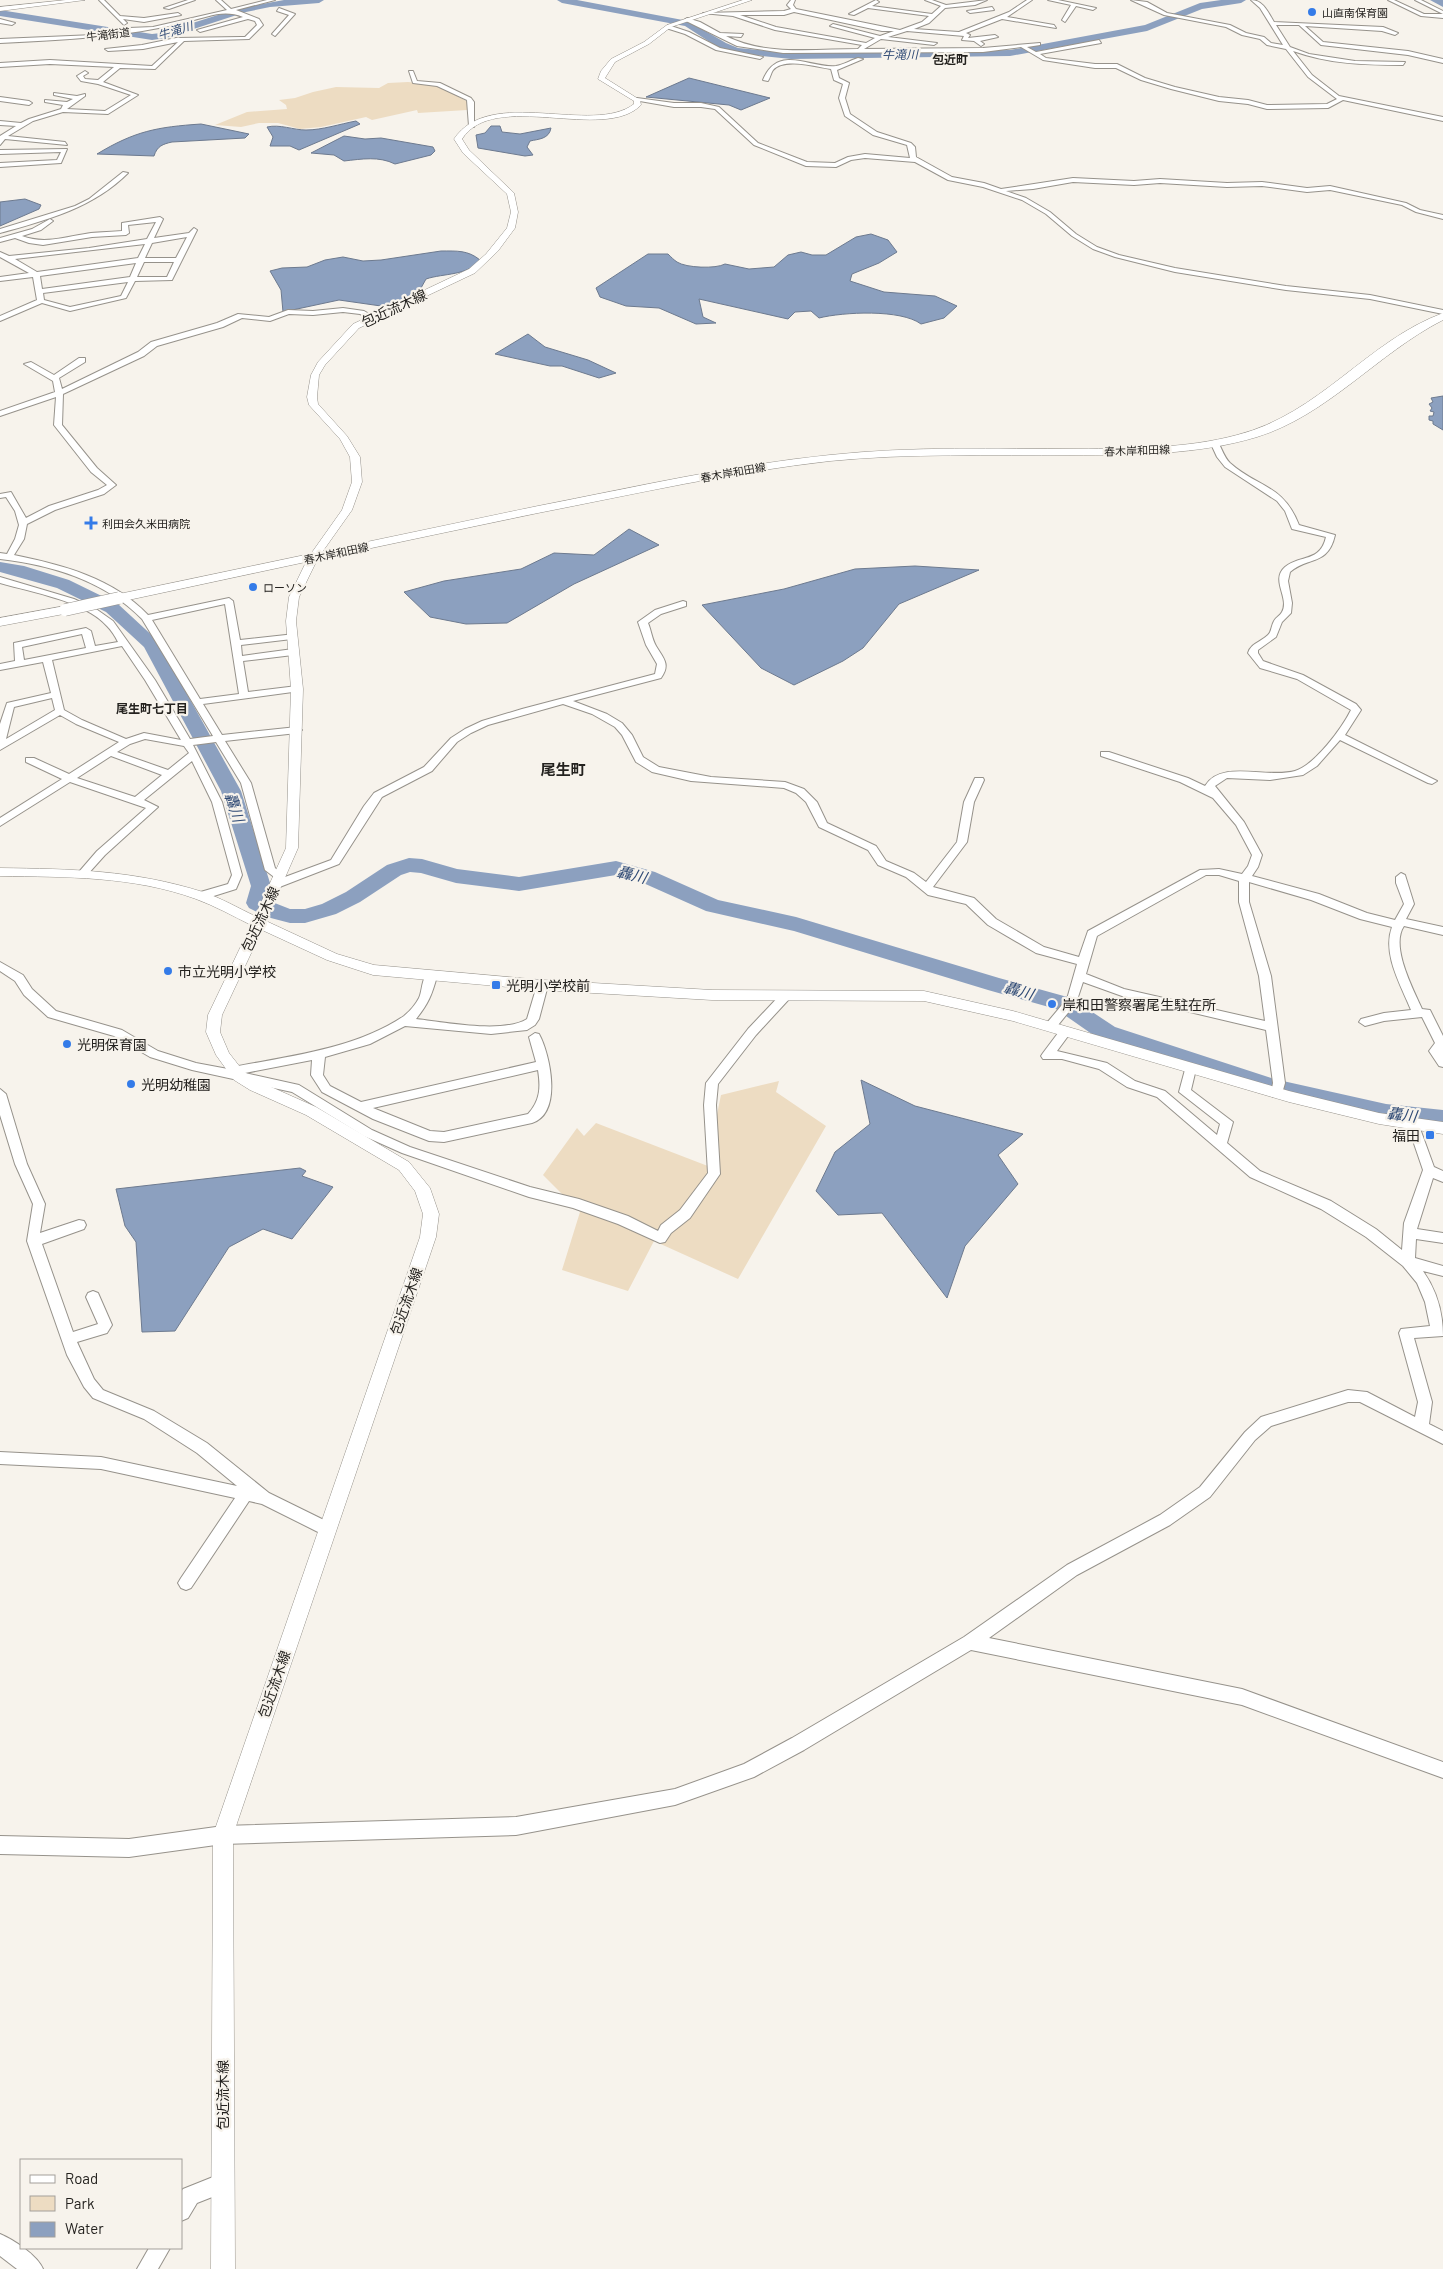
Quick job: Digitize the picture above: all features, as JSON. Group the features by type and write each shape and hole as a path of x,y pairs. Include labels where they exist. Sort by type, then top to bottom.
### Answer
{"main road":[{"name":"春木岸和田線","path":"0,622 627,492 769,466 835,458 921,453 1128,451 1216,444 1261,432 1300,414 1397,342 1443,314"}],"street":[{"path":"0,9 82,0"},
{"path":"101,0 130,27 129,30"},
{"path":"167,8 193,0"},
{"path":"218,0 230,10 261,24 268,24"},
{"name":"牛滝街道","path":"0,41 153,29 273,0"},
{"path":"749,0 686,20 657,33 644,45 618,56 602,77 605,83 637,100 718,108 756,144 806,164 836,165 850,158 865,156 915,160 950,179 997,189 1035,204 1074,235 1095,248 1116,256 1175,270 1286,288 1370,297 1443,314"},
{"path":"792,0 790,5 794,10"},
{"path":"852,14 870,7 879,0"},
{"path":"927,0 945,6 977,3 985,0"},
{"path":"960,34 1010,14 1030,0"},
{"path":"1050,0 1093,8"},
{"path":"1133,0 1145,3 1166,14 1228,26 1244,34 1262,38 1269,44 1308,55 1355,64 1403,63"},
{"path":"1253,0 1262,6 1288,48 1310,76 1332,94 1342,98 1443,120"},
{"path":"1390,0 1423,16 1443,14"},
{"path":"1417,0 1443,14"},
{"path":"977,3 992,9 1002,17 1054,27"},
{"path":"1065,20 1074,5"},
{"path":"208,8 224,6"},
{"path":"734,14 775,28 865,44 926,22 931,15 945,6"},
{"path":"870,7 931,15"},
{"path":"962,12 992,9"},
{"path":"275,34 292,14 279,10"},
{"path":"758,23 794,10 882,29 960,34 967,35 964,39 975,40 995,37"},
{"path":"938,10 951,12"},
{"path":"706,13 784,13"},
{"path":"118,16 138,20 182,14"},
{"path":"1010,14 1029,16"},
{"path":"822,16 816,20 836,27 883,38 943,44 1021,47 1045,59 1095,66 1117,66 1138,77 1173,88 1219,99 1248,102 1267,107 1328,106 1342,98"},
{"path":"200,30 249,17"},
{"path":"129,30 138,20"},
{"path":"686,20 698,23 739,45 767,50 860,55 983,50 1038,44"},
{"path":"0,21 12,23"},
{"path":"1272,23 1384,29 1395,33"},
{"path":"108,50 143,47 150,44 179,40 246,38 261,24"},
{"path":"276,24 284,24"},
{"path":"1300,24 1321,43 1408,53 1443,62"},
{"path":"671,26 718,49 741,55 771,58"},
{"path":"808,39 836,27"},
{"path":"250,34 259,34"},
{"path":"267,34 285,36"},
{"path":"718,34 741,35"},
{"path":"132,74 148,72 159,63 179,40 189,37 214,37"},
{"path":"975,40 981,44"},
{"path":"1020,55 1099,42"},
{"path":"766,80 770,70 788,62 851,64 860,55 865,44"},
{"path":"780,58 827,60"},
{"path":"902,58 923,58"},
{"path":"0,65 100,59 159,63"},
{"path":"50,62 153,68"},
{"path":"835,64 836,79 847,85 842,98 846,114 861,121 864,128 872,132 912,146 915,160"},
{"path":"99,82 119,66"},
{"path":"21,70 43,69"},
{"path":"77,72 93,73"},
{"path":"1,136 20,125 44,115 63,110 106,113 135,95 99,82 83,80 80,76 85,72"},
{"path":"411,72 415,82 438,84 469,99 471,102 472,126 498,117 519,114 598,117 618,115 634,110 638,105 637,100"},
{"path":"101,74 116,75"},
{"path":"56,94 81,96 68,104 63,110"},
{"path":"0,99 29,103"},
{"path":"47,101 68,104"},
{"path":"0,123 20,125"},
{"name":"包近流木線","path":"223,2269 223,1835 428,1237 431,1214 422,1188 404,1166 311,1111 255,1086 236,1073 213,1032 215,1015 261,919 292,848 297,730 297,689 291,620 294,598 313,558 347,510 357,482 355,457 344,438 314,405 312,397 315,375 322,364 352,330 372,318 472,272 481,265 512,227 514,201 510,193 466,152 458,139 460,134 472,126"},
{"path":"0,164 59,162 67,145 1,136"},
{"path":"0,152 65,150"},
{"path":"0,231 77,207 91,200 125,173"},
{"path":"997,189 1033,187 1073,180 1134,183 1160,181 1227,185 1262,184 1308,190 1330,188 1404,204 1418,212 1443,217"},
{"path":"0,308 3,318 41,302 70,309 124,297 160,219 124,224 126,232 92,235 76,239 36,243 16,236"},
{"path":"0,240 31,232 48,224 50,221"},
{"path":"10,258 89,250 192,233 170,279 132,279 40,291"},
{"path":"76,239 89,250"},
{"path":"0,254 36,274 41,302"},
{"path":"23,266 37,256"},
{"path":"0,279 141,260 178,260"},
{"path":"0,414 59,393 141,354 154,344 220,325 241,316 270,319 288,312 313,313 343,310 362,312 372,318"},
{"path":"54,378 68,366 82,360"},
{"path":"24,522 52,508 101,492 112,484 94,470 58,425 56,417 60,399 56,389 58,380 28,364"},
{"path":"1216,444 1221,457 1228,466 1280,499 1289,511 1295,528 1332,535 1327,547 1314,559 1286,571 1284,578 1286,612 1278,622 1275,633 1254,649 1253,653 1263,666 1300,677 1354,706 1356,710 1354,716 1339,736 1307,769 1300,773 1260,777 1227,774 1213,781 1210,786 1240,824 1257,855 1253,867 1244,878 1244,902 1266,976 1279,1083 1277,1094"},
{"path":"0,496 8,494 17,506 24,522 17,546 4,557"},
{"path":"4,557 56,568 81,576 122,598 146,618 221,738 246,783 270,870 278,882 335,862 369,806 378,795 428,769 454,740 468,732 485,723 658,676 663,671 663,663 651,644 643,622 658,612 682,604"},
{"path":"0,580 71,602 93,611 110,623 125,643 188,742 217,802 237,876 232,886 201,896"},
{"path":"146,618 229,601 244,695"},
{"path":"20,663 17,645 86,631 91,649"},
{"path":"237,643 292,636"},
{"path":"0,667 125,643"},
{"path":"238,659 294,652"},
{"path":"47,658 60,711 79,722 126,742"},
{"path":"197,702 297,689"},
{"path":"0,742 10,705 57,694"},
{"path":"563,701 614,722 628,736 636,756 654,769 693,777 785,785 797,788 804,792 816,808 823,825 872,848 882,863 910,875 932,892 970,901 992,922 1040,950 1083,962"},
{"path":"0,747 60,711"},
{"path":"0,823 126,742 144,736 181,743 297,730"},
{"path":"1339,736 1432,782"},
{"path":"111,753 169,774"},
{"path":"137,801 194,754"},
{"path":"1105,754 1184,780 1216,796"},
{"path":"30,760 71,779 153,807 101,853 83,873"},
{"path":"926,889 962,842 969,802 979,780"},
{"path":"0,872 83,873 142,880 201,896 261,919 353,964 373,970 542,985 712,995 785,997 924,996 976,1007 1050,1027 1277,1094 1414,1126 1443,1128"},
{"path":"1050,1027 1072,1000 1092,934 1204,872 1219,872 1315,897 1364,916 1443,931"},
{"path":"1401,877 1401,883 1409,904 1400,923 1394,944 1397,958 1418,1013"},
{"path":"0,966 19,978 28,992 52,1014 118,1033 154,1054 196,1067 236,1073 295,1088 368,1133 406,1150 529,1192 574,1203 623,1220 660,1238 666,1229 685,1214 714,1174 710,1105 712,1083 741,1046 785,997"},
{"path":"236,1073 350,1046 405,1022 424,1002 431,976"},
{"path":"1079,976 1122,992 1271,1027"},
{"path":"405,1022 504,1031 524,1028 532,1021 542,985"},
{"path":"1365,1022 1426,1013 1441,1044 1435,1051 1443,1063"},
{"path":"1065,1032 1047,1056 1062,1056 1103,1066 1130,1084 1161,1094 1255,1174 1272,1184 1326,1205 1371,1233 1408,1262 1426,1283 1433,1303 1438,1332 1406,1333 1425,1402 1421,1426"},
{"path":"319,1053 317,1075 326,1089 377,1116 429,1136 444,1137 532,1118 540,1112 546,1100 545,1078 535,1038"},
{"path":"360,1107 542,1065"},
{"path":"1190,1069 1185,1092 1227,1122 1221,1144"},
{"path":"0,1094 21,1164 39,1204 34,1241 68,1339 89,1383 98,1394 149,1415 202,1448 264,1498 327,1529"},
{"path":"1408,1262 1412,1223 1429,1170 1414,1126"},
{"path":"1429,1170 1443,1177"},
{"path":"34,1241 79,1225"},
{"path":"1411,1233 1443,1238"},
{"path":"1408,1262 1443,1271"},
{"path":"68,1339 102,1329 105,1325 93,1297"},
{"path":"0,1846 129,1848 223,1835 516,1826 674,1797 748,1772 970,1642 1072,1570 1165,1520 1205,1492 1250,1436 1266,1421 1348,1396 1362,1396 1443,1438"},
{"path":"0,1458 101,1463 264,1498"},
{"path":"186,1583 246,1494"},
{"path":"970,1642 1242,1697 1443,1770"},
{"path":"182,2209 190,2196 223,2183"},
{"path":"0,2244 33,2269"},
{"path":"147,2269 159,2249"}],"green space":[{"path":"408,82 437,85 468,102 467,110 418,113 417,110 372,120 366,117 321,127 300,129 278,123 259,123 241,127 215,125 247,112 287,109 286,105 279,100 295,98 313,92 336,87 379,88 388,83"},
{"path":"779,1081 776,1092 826,1126 738,1279 654,1241 628,1291 562,1270 580,1212 543,1175 577,1128 584,1136 596,1123 713,1168 715,1124 721,1095"}],"water":[{"path":"689,78 770,98 741,110 729,105 646,97"},
{"path":"356,121 360,124 299,150 290,146 270,146 273,137 267,127 277,126 312,130"},
{"path":"201,124 249,134 245,138 172,142 161,146 154,156 97,154 135,135 159,129"},
{"path":"491,126 500,126 502,132 520,134 551,128 546,136 530,141 527,147 533,155 525,156 478,148 476,135 485,133"},
{"path":"344,136 365,139 381,138 433,147 435,151 431,155 395,164 377,159 344,161 334,155 311,153"},
{"path":"25,199 41,205 39,209 0,226 0,202"},
{"path":"871,234 888,240 897,252 879,263 852,274 850,281 884,292 935,296 957,306 944,318 921,324 900,316 871,313 842,314 819,318 811,311 795,312 788,319 699,299 703,317 716,323 696,324 659,308 626,306 600,297 596,288 648,254 668,254 681,264 694,267 715,267 725,264 749,269 774,267 788,255 801,252 812,255 826,255 856,237"},
{"path":"441,251 467,253 480,260 469,269 426,279 421,288 411,296 381,306 339,300 283,312 281,290 270,271 282,268 307,267 325,260 343,257 363,261 381,260"},
{"path":"528,334 545,347 588,360 616,373 599,378 562,366 550,366 495,354"},
{"path":"1443,396 1443,430 1433,424 1433,421 1429,420 1429,416 1433,416 1434,412 1430,411 1432,408 1429,404 1433,402 1431,398"},
{"path":"629,529 659,545 574,584 507,623 466,624 430,617 404,592 444,581 521,569 554,553 594,555"},
{"path":"915,566 979,570 899,604 863,648 843,661 794,685 761,668 702,605 784,589 855,569"},
{"path":"861,1080 915,1106 1023,1134 998,1155 1018,1184 965,1246 947,1298 882,1213 838,1215 816,1191 835,1152 870,1124"},
{"path":"300,1168 306,1171 302,1176 333,1187 292,1239 263,1229 229,1247 175,1331 142,1332 136,1242 125,1226 116,1189"}],"waterway":[{"name":"牛滝川","path":"0,13 152,37 162,36 243,10 270,4 319,0"},
{"name":"牛滝川","path":"562,0 688,24 728,48 743,52 791,56 1010,53 1147,28 1200,6 1241,0"},
{"name":"牛滝川","path":"1435,0 1443,4"},
{"name":"轟川","path":"0,567 18,570 63,584 112,608 151,644 231,791 261,886 256,903 274,912 290,916 305,916 329,909 353,897 394,870 409,865 422,866 456,876 519,884 616,868 648,877 713,906 796,924 996,985 1063,1003 1107,1033 1272,1087 1386,1113 1443,1119"}],"place":[{"name":"山直南保育園","path":"1312,12"},
{"name":"利田会久米田病院","path":"91,523"},
{"name":"ローソン","path":"253,587"},
{"name":"市立光明小学校","path":"168,971"},
{"name":"光明小学校前","path":"496,985"},
{"name":"岸和田警察署尾生駐在所","path":"1052,1004"},
{"name":"光明保育園","path":"67,1044"},
{"name":"光明幼稚園","path":"131,1084"},
{"name":"福田","path":"1430,1135"}],"district":[{"name":"包近町","path":"950,59"},
{"name":"尾生町七丁目","path":"152,708"},
{"name":"尾生町","path":"563,769"}]}
